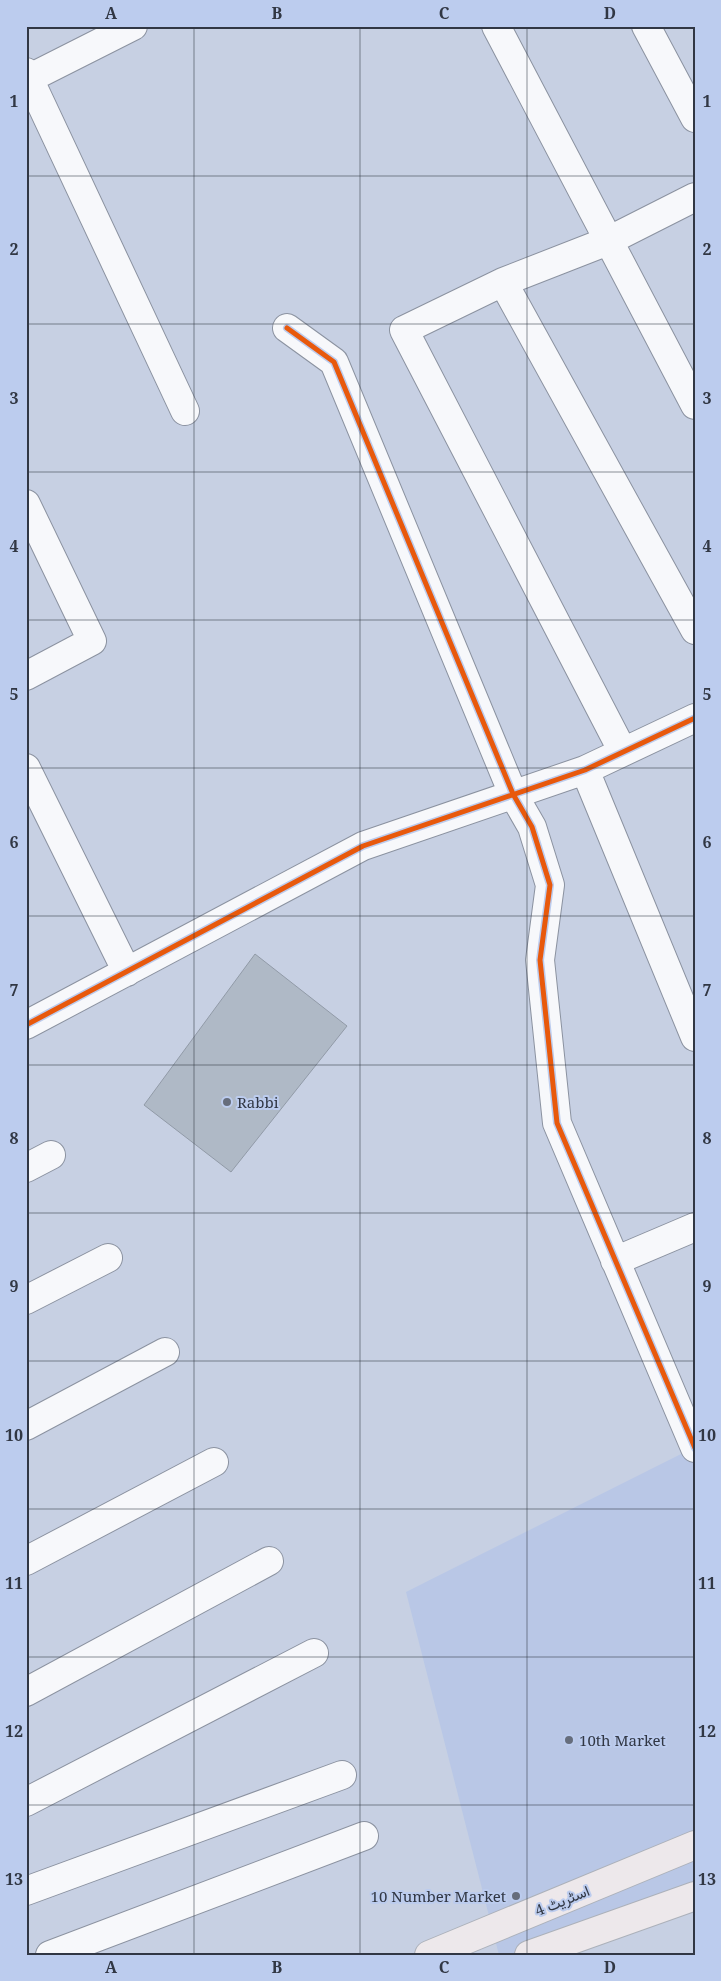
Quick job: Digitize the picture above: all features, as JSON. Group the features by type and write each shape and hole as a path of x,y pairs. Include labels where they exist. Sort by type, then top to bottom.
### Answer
{"main road":[{"name":"اسٹریٹ 4","path":"429,1955 695,1846"},
{"path":"528,1955 695,1896"}],"street":[{"path":"133,26 27,77 186,411"},
{"path":"496,26 695,405"},
{"path":"646,26 695,118"},
{"path":"622,752 404,330 503,282 608,241 695,197"},
{"path":"503,282 695,630"},
{"path":"287,328 334,362 514,794 532,827 550,885 540,960 557,1123 695,1448"},
{"path":"26,504 92,641 26,676"},
{"path":"26,1025 363,846 585,770 694,721"},
{"path":"26,768 127,972"},
{"path":"585,770 695,1037"},
{"path":"26,1168 50,1155"},
{"path":"615,1261 695,1228"},
{"path":"26,1300 108,1258"},
{"path":"26,1426 165,1352"},
{"path":"26,1562 214,1462"},
{"path":"26,1692 269,1561"},
{"path":"26,1802 314,1653"},
{"path":"26,1891 342,1775"},
{"path":"50,1955 364,1836"}],"shaded area":[{"name":"10th Market","path":"695,1447 695,1888 526,1955 499,1955 406,1592"}],"building":[{"path":"255,954 347,1026 231,1172 144,1105"}],"cycle path":[{"path":"287,328 334,362 513,794 532,827 550,885 540,960 557,1123 695,1448"},
{"path":"26,1025 363,846 585,770 695,718"}],"place":[{"name":"Rabbi","path":"227,1102"},
{"name":"10th Market","path":"569,1740"},
{"name":"10 Number Market","path":"516,1896"}]}
